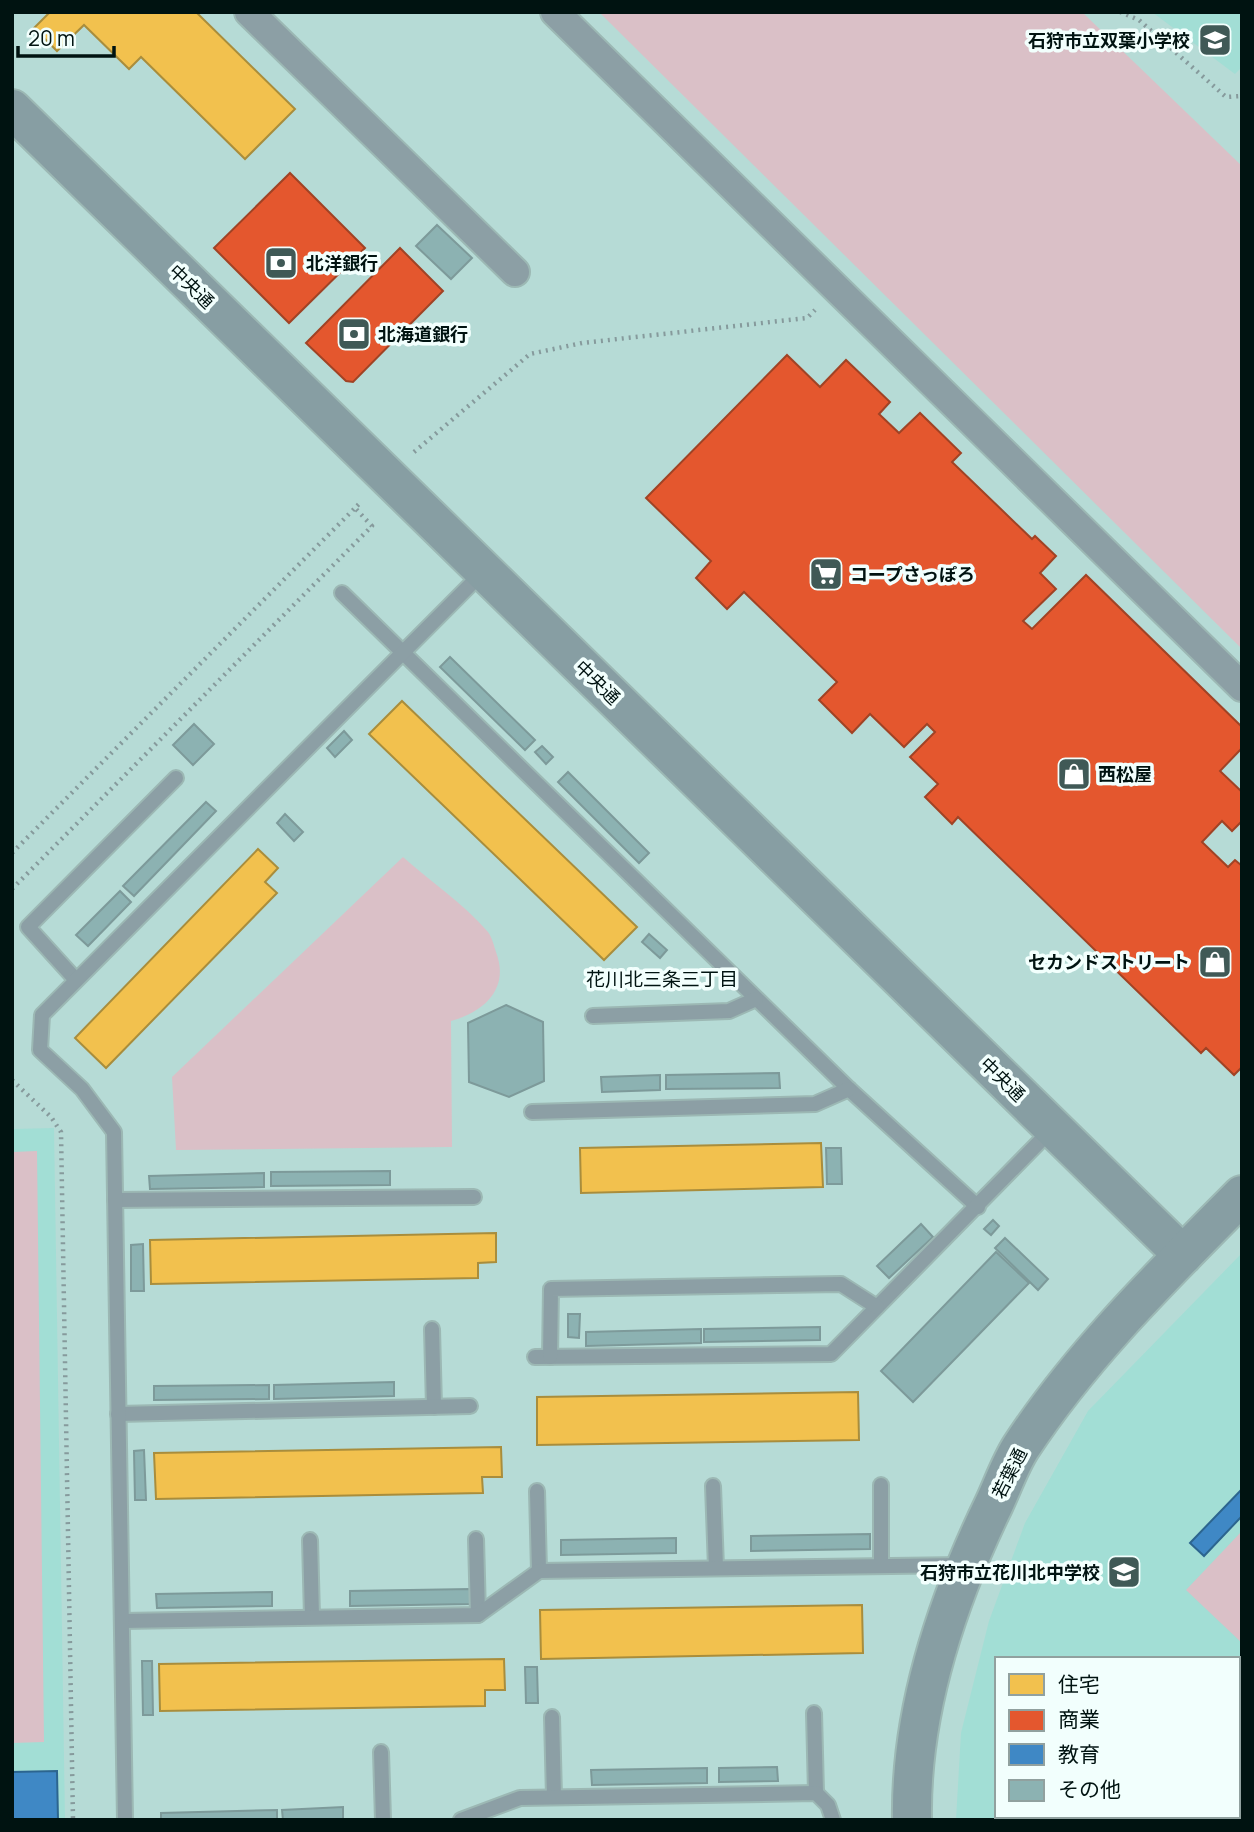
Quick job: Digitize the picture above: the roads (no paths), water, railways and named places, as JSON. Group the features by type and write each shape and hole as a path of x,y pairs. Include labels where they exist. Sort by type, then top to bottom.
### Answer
{"street":[{"path":"249,12 515,272"},
{"path":"555,12 1242,687"},
{"name":"中央通","path":"12,109 1183,1255"},
{"name":"若葉通","path":"912,1820 911,1776 931,1669 966,1565 1020,1448 1093,1354 1242,1195"}],"lane":[{"path":"125,1820 114,1132 82,1089 40,1050 42,1015 484,571"},
{"path":"342,593 849,1089 978,1207"},
{"path":"76,980 27,927 176,778"},
{"path":"593,1016 729,1011 756,999"},
{"path":"532,1112 815,1104 849,1089"},
{"path":"877,1307 841,1284 551,1289 543,1357 831,1354 978,1207 1052,1128"},
{"path":"115,1200 474,1197"},
{"path":"432,1329 434,1407"},
{"path":"118,1414 470,1406"},
{"path":"881,1485 881,1566"},
{"path":"713,1486 716,1568"},
{"path":"537,1491 539,1571"},
{"path":"476,1539 478,1615"},
{"path":"310,1540 312,1618"},
{"path":"122,1621 478,1615 539,1571 966,1565"},
{"path":"814,1713 816,1793 828,1805 833,1820"},
{"path":"552,1717 554,1797"},
{"path":"381,1752 383,1820"},
{"path":"461,1820 520,1798 816,1793"}],"place":[{"name":"石狩市立双葉小学校","path":"1215,40"},
{"name":"北洋銀行","path":"281,263"},
{"name":"北海道銀行","path":"354,334"},
{"name":"コープさっぽろ","path":"826,574"},
{"name":"西松屋","path":"1074,774"},
{"name":"セカンドストリート","path":"1215,962"},
{"name":"石狩市立花川北中学校","path":"1124,1572"}],"district":[{"name":"花川北三条三丁目","path":"662,979"}]}
